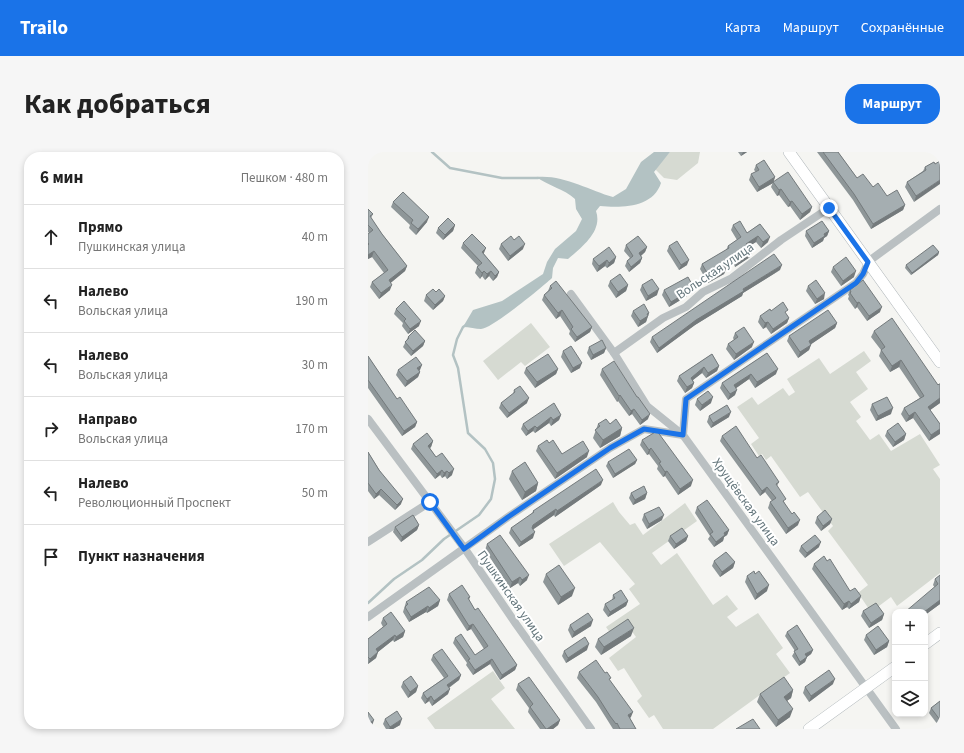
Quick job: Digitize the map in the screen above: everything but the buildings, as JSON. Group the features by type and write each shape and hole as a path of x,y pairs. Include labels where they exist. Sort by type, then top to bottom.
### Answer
{"street":[{"path":"789,152 940,362"},
{"name":"Вольская улица","path":"614,353 663,318 686,307 703,292 732,278 781,240 829,208"},
{"path":"368,617 508,517 610,448 644,429 683,435 686,399 856,283 863,274 868,262 940,209"},
{"name":"Хрущёвская улица","path":"571,294 614,353 647,406 683,435 896,729"},
{"name":"Пушкинская улица","path":"368,419 458,539 516,624 591,729"},
{"path":"368,542 430,502"},
{"path":"928,642 940,633"},
{"path":"809,729 892,669"}],"shaded area":[{"path":"654,152 670,152 654,172 661,183 657,191 651,197 644,202 635,205 617,207 600,206 596,211 597,225 590,238 568,259 558,258 553,268 552,278 496,322 487,327 481,329 463,327 473,310 502,301 543,274 547,262 555,249 576,231 582,219 576,209 575,199 536,177 565,180 613,197 626,189 641,162"},
{"path":"670,152 700,152 698,163 677,180 664,178 655,169"},
{"path":"531,323 550,347 525,366 521,362 498,380 483,361"},
{"path":"864,351 871,361 856,372 868,389 850,402 861,417 856,421 870,440 879,434 891,451 920,434 940,465 933,469 940,479 940,573 897,606 891,597 871,612 858,593 868,585 828,531 833,526 808,492 800,497 771,456 766,460 762,454 759,456 751,444 759,438 737,407 752,397 758,405 783,388 789,396 795,392 787,379 819,358 830,374"},
{"path":"613,502 630,525 635,523 643,535 685,503 697,521 652,553 661,565 677,553 713,605 727,595 738,609 727,617 736,627 758,613 783,648 776,654 790,673 713,729 663,729 654,715 649,718 637,701 642,696 624,668 618,671 609,658 636,637 628,626 613,637 606,627 640,604 629,589 635,584 600,542 564,566 549,544"},
{"path":"493,671 505,688 491,699 515,729 435,729 427,718"}],"waterway":[{"path":"432,152 450,168 502,178 538,178"},
{"path":"368,603 394,579 422,560 444,539 479,515 491,499 495,479 493,463 485,449 468,433 458,368 453,355 457,339 463,327 466,325"}],"route":[{"path":"430,502 464,549 508,517 610,448 644,429 683,435 686,399 856,283 863,274 868,262 829,208"}]}
